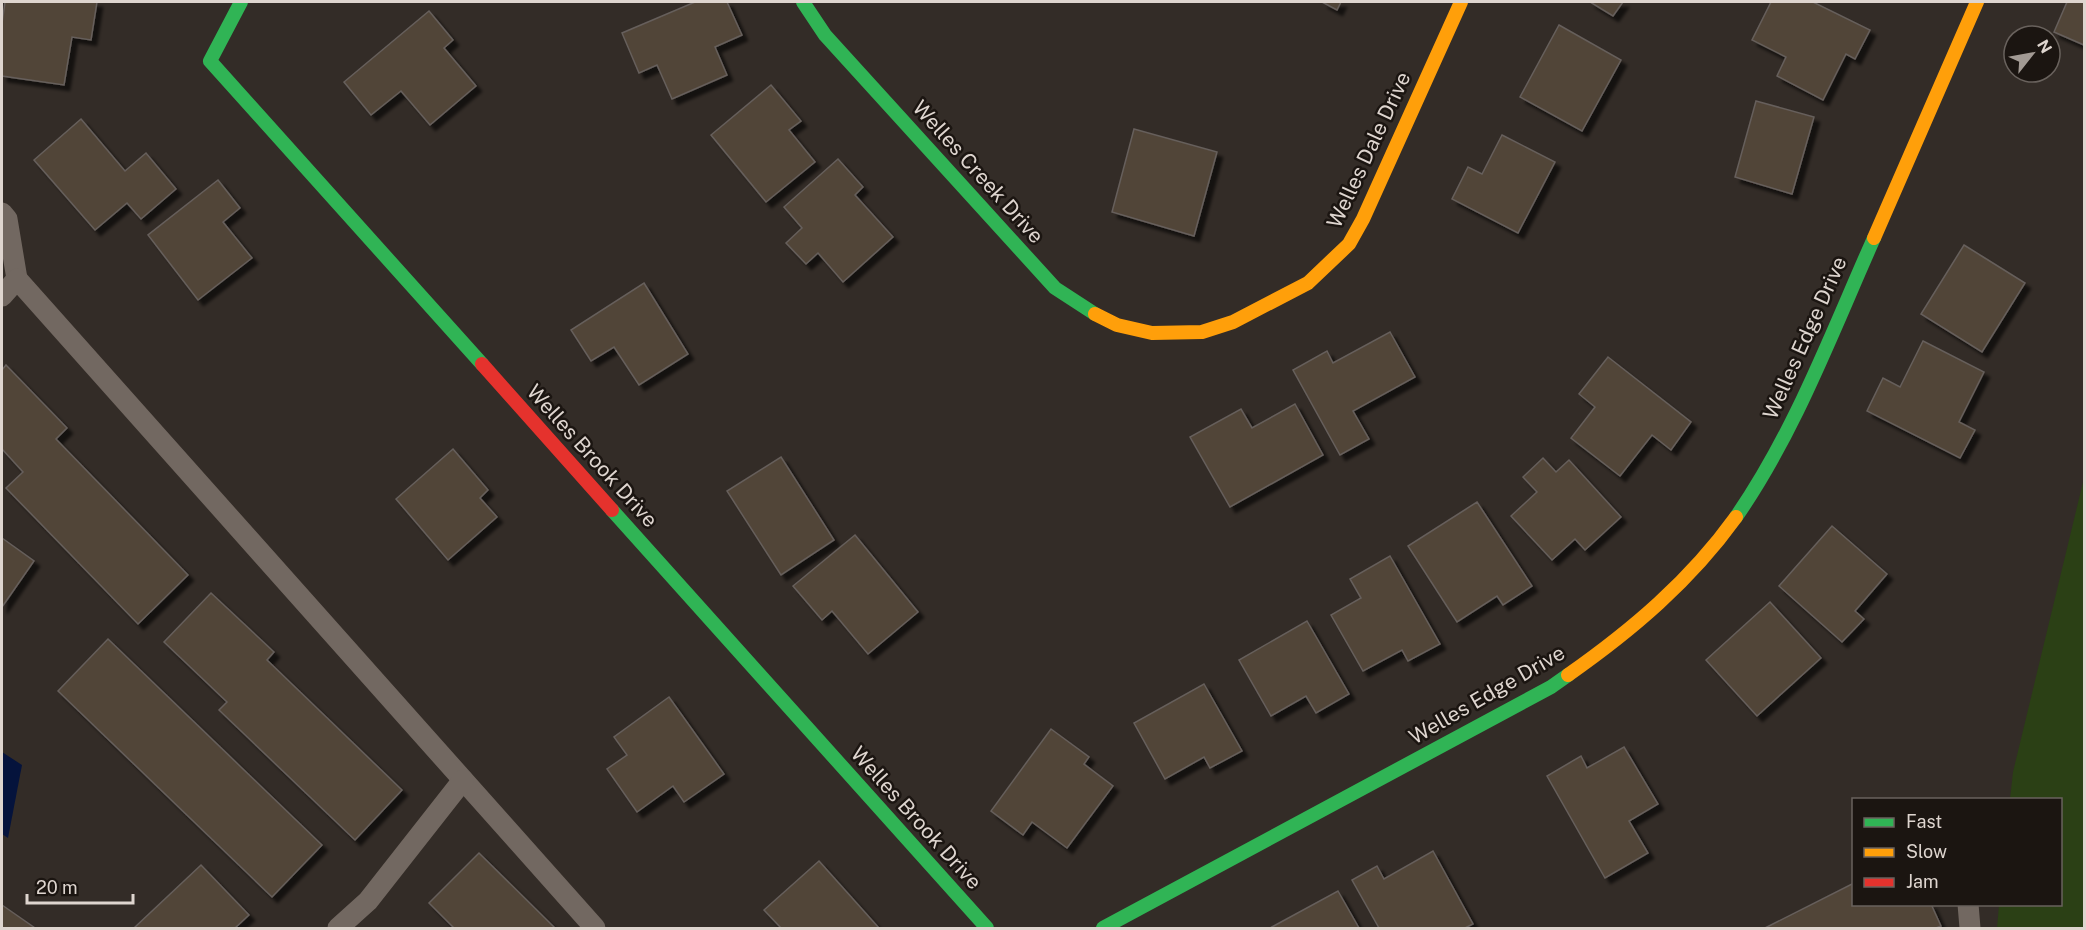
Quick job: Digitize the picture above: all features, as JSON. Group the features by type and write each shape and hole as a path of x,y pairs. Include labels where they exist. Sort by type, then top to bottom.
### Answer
{"street":[{"name":"Welles Brook Drive","path":"241,2 210,61 987,928"},
{"name":"Welles Creek Drive","path":"803,2 825,35 1055,288 1081,306 1117,325 1152,333"},
{"name":"Welles Dale Drive","path":"1152,333 1202,332 1233,322 1308,283 1349,244 1363,219 1461,2"},
{"name":"Welles Edge Drive","path":"1103,928 1551,687 1612,645 1661,602 1708,554 1743,506 1780,442 1810,383 1977,2"}],"lane":[{"path":"2,213 7,219 17,279 595,928"},
{"path":"2,296 17,279"},
{"path":"338,928 368,902 463,780"},
{"path":"1968,906 1970,928"}],"green space":[{"path":"2084,478 2084,928 1997,928 1999,906 2062,906 2062,798 2010,798 2013,772"}],"water":[{"path":"2,752 22,765 8,838 2,834"}],"building":[{"path":"5,2 97,2 91,40 72,37 64,85 2,76 2,23"},
{"path":"695,2 727,2 742,35 715,47 727,75 672,99 657,65 639,73 622,33"},
{"path":"1322,2 1341,2 1337,10"},
{"path":"1590,2 1623,2 1613,16"},
{"path":"1771,2 1813,2 1870,30 1855,59 1846,54 1823,100 1777,76 1786,57 1752,40"},
{"path":"2067,2 2084,2 2084,45 2062,35 2062,24 2057,24"},
{"path":"429,11 453,40 444,48 476,86 430,125 401,91 371,115 344,82"},
{"path":"1559,25 1621,60 1582,131 1520,97"},
{"path":"771,85 801,121 789,130 815,162 766,202 711,135"},
{"path":"1756,101 1814,117 1792,194 1735,177"},
{"path":"81,119 125,171 146,153 176,189 141,219 127,203 95,230 34,160"},
{"path":"1134,129 1217,152 1194,236 1112,212"},
{"path":"1502,135 1555,162 1518,233 1452,199 1468,167 1482,174"},
{"path":"838,159 863,187 855,195 893,237 843,282 818,253 806,264 786,243 802,228 784,207"},
{"path":"218,180 240,208 223,222 252,258 198,300 148,235"},
{"path":"1964,245 2025,283 1982,352 1921,314"},
{"path":"644,283 688,354 639,385 614,347 591,361 571,330"},
{"path":"1390,332 1415,377 1353,411 1369,439 1340,455 1293,370 1327,351 1333,363"},
{"path":"1923,341 1984,372 1959,422 1975,430 1960,458 1867,411 1883,378 1900,387"},
{"path":"1608,357 1691,422 1671,450 1652,435 1620,476 1571,438 1595,407 1579,394"},
{"path":"6,365 67,428 56,439 188,575 138,624 6,488 23,472 2,449 2,370"},
{"path":"1295,404 1323,455 1230,507 1190,437 1241,409 1252,428"},
{"path":"453,449 488,490 480,498 497,517 448,560 396,499"},
{"path":"781,457 834,540 781,575 727,491"},
{"path":"1543,458 1556,472 1569,460 1621,517 1585,550 1575,539 1552,560 1511,516 1537,492 1523,477"},
{"path":"1477,502 1532,586 1503,605 1497,596 1457,622 1408,546"},
{"path":"1832,526 1887,574 1855,611 1864,619 1842,642 1779,586"},
{"path":"855,535 918,612 868,654 832,611 822,620 793,586"},
{"path":"2,538 34,561 2,607"},
{"path":"1390,556 1440,644 1408,661 1402,650 1363,671 1331,615 1361,598 1350,579"},
{"path":"211,593 274,652 267,660 402,790 355,840 219,710 227,702 164,642"},
{"path":"1770,602 1821,658 1757,716 1706,660"},
{"path":"1307,621 1349,694 1316,713 1306,696 1271,716 1239,660"},
{"path":"108,639 322,845 272,897 58,691"},
{"path":"1204,684 1242,751 1210,768 1204,757 1165,779 1134,723"},
{"path":"669,697 724,774 684,802 673,786 637,812 607,769 627,755 614,737"},
{"path":"1051,729 1089,757 1084,764 1113,786 1067,848 1032,822 1023,835 991,811"},
{"path":"1624,747 1658,804 1629,821 1648,853 1605,878 1547,776 1581,756 1587,768"},
{"path":"1433,851 1473,924 1465,928 1379,928 1352,880 1377,866 1384,879"},
{"path":"479,853 555,928 454,928 429,903"},
{"path":"819,861 879,928 781,928 764,910"},
{"path":"201,865 249,915 235,928 134,928"},
{"path":"1852,884 1852,906 1932,906 1941,926 1936,928 1765,928"},
{"path":"1338,891 1359,928 1270,928"},
{"path":"2,905 35,928 2,928"}],"traffic: fast":[{"path":"241,2 210,61 482,364"},
{"path":"803,2 825,35 1055,288 1095,314"},
{"path":"1736,517 1777,451 1795,416 1874,238"},
{"path":"612,510 987,928"},
{"path":"1103,928 1551,687 1568,675"}],"traffic: slow":[{"path":"1095,314 1117,325 1152,333 1202,332 1233,322 1308,283 1349,244 1363,219 1461,2"},
{"path":"1874,238 1977,2"},
{"path":"1568,675 1659,603 1699,562 1736,517"}],"traffic: jam":[{"path":"482,364 612,510"}]}
